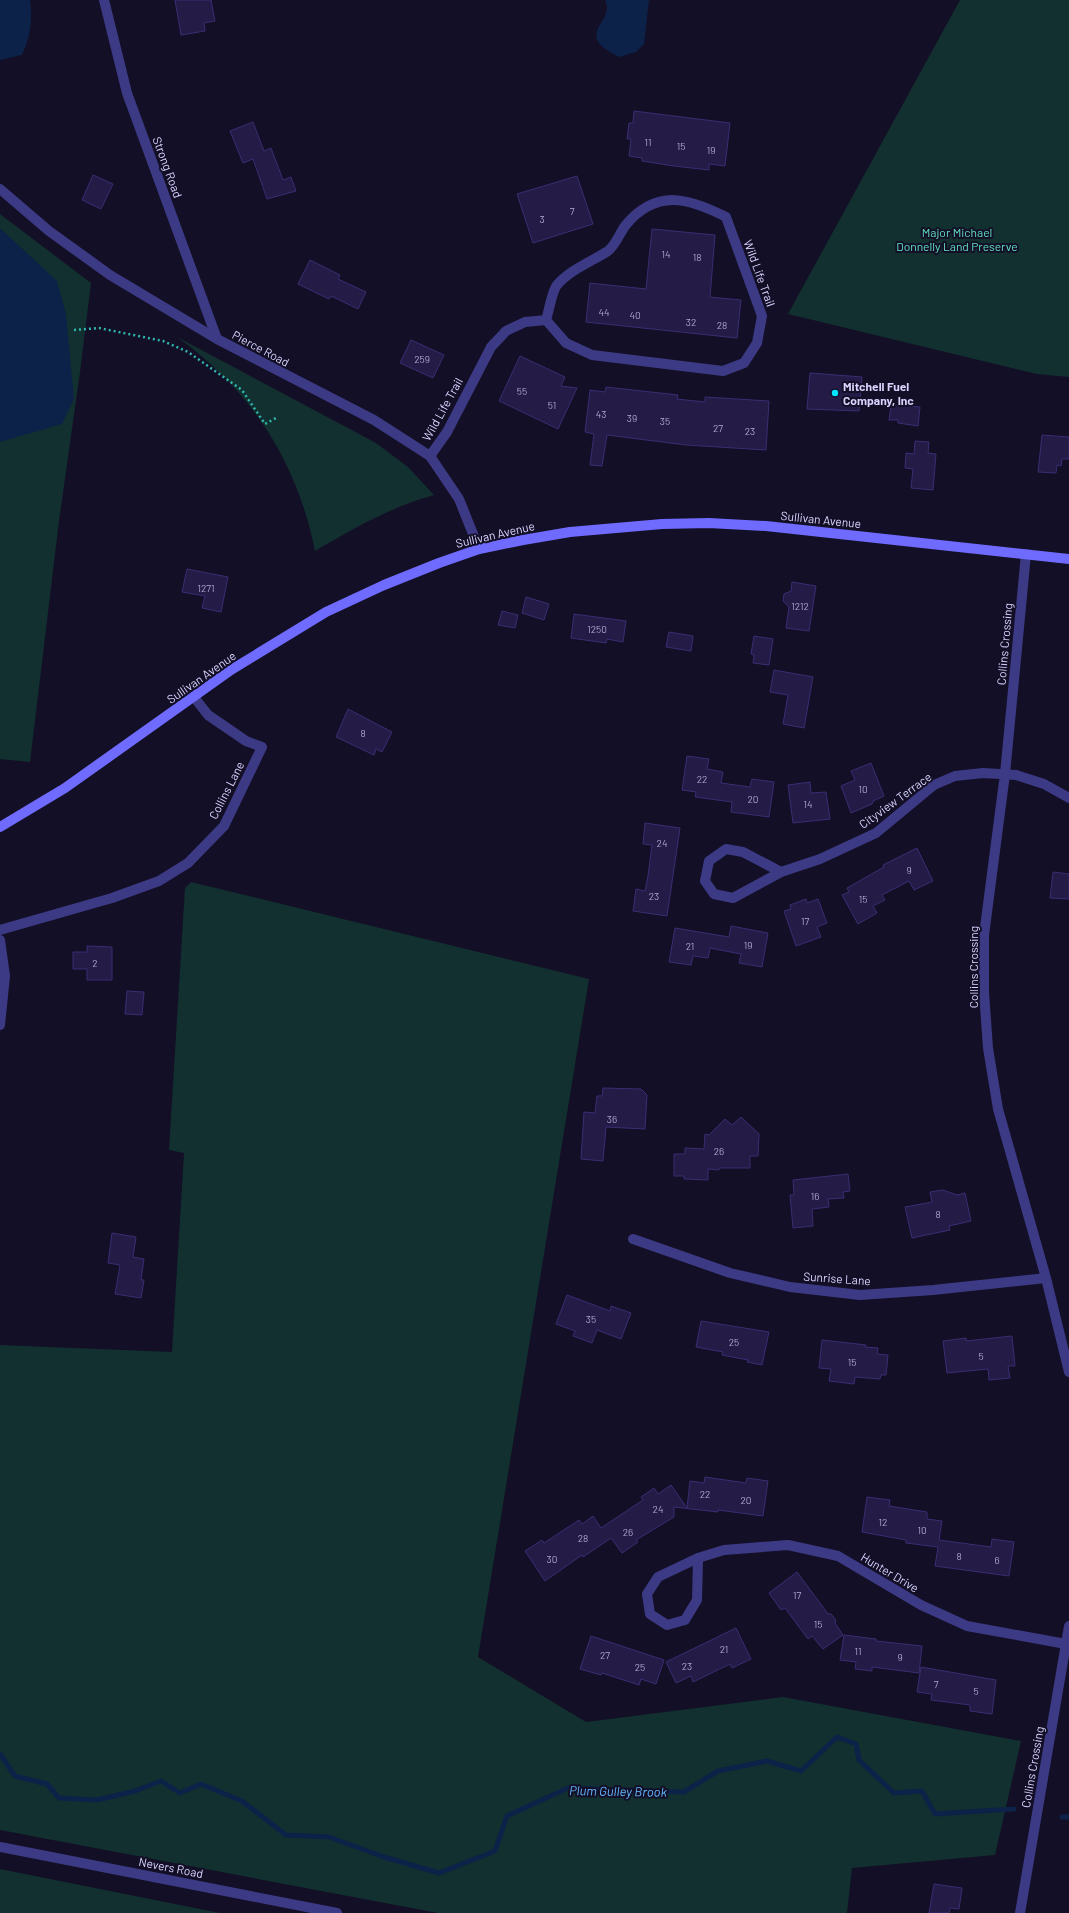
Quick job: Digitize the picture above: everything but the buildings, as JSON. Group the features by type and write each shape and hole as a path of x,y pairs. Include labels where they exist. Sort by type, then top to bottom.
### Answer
{"main road":[{"name":"Sullivan Avenue","path":"0,827 65,788 232,670 326,612 384,585 439,562 479,549 570,532 662,524 709,523 766,526 1069,559"}],"street":[{"name":"Strong Road","path":"104,0 127,93 217,339"},
{"name":"Pierce Road","path":"0,189 49,231 110,275 217,339 374,420 430,456 459,498 479,549"},
{"name":"Wild Life Trail","path":"663,200 701,204 726,217 762,316 757,343 744,363 723,371 592,355 566,343 546,320 556,286 582,264 609,250 626,225 645,207 663,200"},
{"name":"Wild Life Trail","path":"430,456 447,432 490,347 506,331 525,322 546,320"},
{"name":"Collins Crossing","path":"1026,554 1005,774 984,935 984,992 988,1048 998,1109 1046,1278 1069,1372"},
{"name":"Collins Lane","path":"0,930 112,898 159,881 188,863 224,826 262,747 246,741 208,715 194,697"},
{"name":"Cityview Terrace","path":"781,872 743,852 726,849 709,861 705,881 714,894 733,898 781,872 820,859 876,833 934,785 955,776 983,773 1005,774 1028,778 1057,790 1069,798"},
{"path":"0,940 6,976 0,1025"},
{"name":"Sunrise Lane","path":"633,1239 730,1273 790,1287 860,1295 933,1290 1046,1278"},
{"name":"Hunter Drive","path":"698,1558 697,1600 685,1620 667,1625 650,1614 647,1594 658,1577 698,1558 724,1550 788,1545 838,1556 921,1606 967,1626 1066,1644"},
{"name":"Collins Crossing","path":"1020,1913 1069,1626"},
{"name":"Nevers Road","path":"0,1846 337,1913"}],"path":[{"path":"74,330 100,328 163,341 188,352 242,390 265,424 276,418"}],"green space":[{"name":"Major Michael Donnelly Land Preserve","path":"960,0 1069,0 1069,377 1037,374 788,314"},
{"path":"0,214 91,283 59,521 30,762 0,759"},
{"path":"177,337 376,443 408,467 434,495 388,512 358,526 315,551 307,518 296,487 283,458 267,430 248,404 227,380"},
{"path":"191,882 589,979 478,1657 586,1722 783,1697 1021,1741 995,1855 852,1868 847,1913 438,1913 0,1830 0,1345 172,1352 184,1153 169,1150 185,888"},
{"path":"0,1869 220,1913 0,1913"}],"water":[{"path":"0,0 30,0 31,21 29,35 22,55 0,60"},
{"path":"605,0 649,0 644,44 636,52 619,57 605,49 598,41 596,34 607,8"},
{"path":"0,228 57,281 66,314 74,399 62,424 0,442"}],"waterway":[{"name":"Plum Gulley Brook","path":"0,1754 15,1776 47,1784 59,1798 97,1800 135,1791 161,1781 180,1793 201,1784 242,1801 286,1835 329,1837 384,1857 439,1873 495,1851 507,1816 568,1788 684,1792 718,1771 767,1761 801,1771 837,1737 856,1744 859,1760 894,1793 922,1791 935,1814 1014,1809"},
{"name":"Plum Gulley Brook","path":"1062,1817 1069,1817"}],"place":[{"name":"Mitchell Fuel Company, Inc","path":"835,393"}]}
